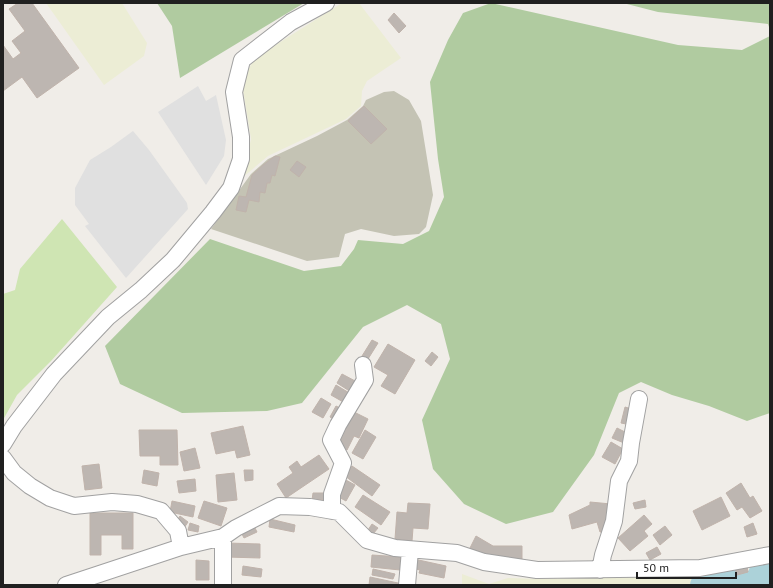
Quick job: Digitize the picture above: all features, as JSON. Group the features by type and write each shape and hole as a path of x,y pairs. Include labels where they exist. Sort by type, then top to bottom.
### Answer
{"street":[{"path":"3,444 14,426 54,374 108,317 141,290 173,260 231,188 241,159 241,137 234,92 242,60 291,22 326,3"},
{"path":"332,511 332,494 343,463 331,440 338,425 365,380 363,365"},
{"path":"600,570 603,555 614,521 619,481 629,461 639,399"},
{"path":"3,458 14,473 30,486 50,498 74,506 112,502 137,504 161,511 178,531 181,547"},
{"path":"66,585 181,547 223,537 236,528 279,506 310,507 338,512 367,540 395,548 457,553 484,562 537,570 700,568 770,554"},
{"path":"223,537 223,585"},
{"path":"407,585 410,550"}],"shaded area":[{"path":"198,86 206,101 216,95 226,140 224,156 206,185 158,112"},
{"path":"394,91 409,100 421,121 433,195 426,227 419,234 394,236 361,229 345,234 339,257 307,261 211,229 251,174 268,159 347,120 363,106 366,100 384,92"},
{"path":"133,131 149,150 187,203 188,209 126,278 85,226 89,224 75,205 75,188 90,160"}],"green space":[{"path":"46,3 122,3 147,43 144,56 104,85"},
{"path":"157,3 304,3 180,78 172,26"},
{"path":"342,3 359,3 401,58 367,81 362,91 361,106 346,119 268,156 242,178 251,139 243,90 246,73 255,58"},
{"path":"491,3 678,45 742,50 770,36 770,413 747,421 709,406 672,395 641,382 619,393 594,455 553,512 506,524 464,504 433,469 422,420 450,359 441,324 407,305 363,327 302,403 267,411 182,413 120,384 105,346 210,239 304,271 341,266 354,249 358,240 403,244 429,231 444,197 438,159 430,82 448,40 463,13"},
{"path":"623,3 770,3 770,30 768,24 658,12"},
{"path":"62,219 117,287 51,361 17,395 3,420 3,294 15,290 20,269"},
{"path":"462,574 489,584 508,578 541,579 676,576 698,581 703,585 462,585"}],"building":[{"path":"18,3 32,3 79,68 37,98 22,77 3,91 3,45 13,59 21,53 12,41 25,31 9,9"},
{"path":"394,13 406,26 399,33 388,20"},
{"path":"364,106 387,129 371,144 348,121"},
{"path":"275,156 280,157 275,176 272,175 270,183 267,183 265,193 260,192 259,202 249,200 246,212 236,210 239,196 246,197 252,175"},
{"path":"297,161 306,167 299,177 290,170"},
{"path":"372,340 378,343 368,359 362,356"},
{"path":"388,344 415,360 395,394 381,386 388,375 374,367"},
{"path":"432,352 438,357 431,366 425,361"},
{"path":"342,374 357,382 351,392 337,383"},
{"path":"336,385 351,394 345,403 331,395"},
{"path":"321,398 331,404 323,418 312,412"},
{"path":"336,406 344,410 337,421 330,417"},
{"path":"625,407 635,410 631,425 621,423"},
{"path":"352,411 368,419 359,438 354,436 347,450 335,444"},
{"path":"243,426 250,455 237,458 235,450 216,454 211,433"},
{"path":"617,428 629,434 624,443 612,438"},
{"path":"139,430 177,430 178,465 160,465 160,456 140,456"},
{"path":"365,430 376,437 363,459 352,453"},
{"path":"611,442 623,449 615,464 602,457"},
{"path":"195,448 200,468 184,471 180,452"},
{"path":"319,455 329,469 286,498 277,484 293,473 289,467 297,461 301,467"},
{"path":"99,464 102,488 85,490 82,466"},
{"path":"352,466 380,485 372,496 345,476"},
{"path":"144,470 159,473 157,486 142,483"},
{"path":"244,470 253,470 253,480 245,481"},
{"path":"234,473 237,500 218,502 216,475"},
{"path":"195,479 196,491 179,493 177,481"},
{"path":"344,479 355,485 346,501 335,495"},
{"path":"741,483 750,498 753,496 762,511 750,518 742,507 737,510 726,493"},
{"path":"313,493 328,493 328,500 312,500"},
{"path":"363,495 390,512 381,525 355,507"},
{"path":"721,497 730,516 702,530 693,511"},
{"path":"645,500 646,507 635,509 633,503"},
{"path":"172,501 195,506 193,517 170,512"},
{"path":"204,501 227,508 221,526 198,518"},
{"path":"590,502 611,504 607,532 600,532 597,522 572,529 569,515 590,505"},
{"path":"408,503 430,504 428,529 413,528 412,541 395,539 397,512 407,513"},
{"path":"90,513 133,513 133,549 122,549 122,535 101,535 101,555 90,555"},
{"path":"644,515 652,524 644,531 648,536 630,551 618,538"},
{"path":"180,516 188,522 184,528 176,522"},
{"path":"270,519 295,525 294,532 269,527"},
{"path":"190,523 199,526 198,532 188,530"},
{"path":"753,523 757,534 747,537 744,527"},
{"path":"372,524 378,528 373,534 368,530"},
{"path":"254,526 257,532 244,538 241,532"},
{"path":"665,526 672,535 660,545 653,535"},
{"path":"476,536 493,546 522,546 522,560 489,557 470,548"},
{"path":"227,543 260,544 260,558 227,557"},
{"path":"657,547 661,554 650,560 646,553"},
{"path":"372,555 401,557 400,570 371,567"},
{"path":"414,559 446,566 444,578 419,573 420,570 412,568"},
{"path":"196,560 209,561 209,580 196,580"},
{"path":"243,566 262,569 261,577 242,575"},
{"path":"747,566 748,572 737,575 735,568"},
{"path":"373,569 395,574 393,579 372,575"},
{"path":"370,577 398,583 397,585 369,585"}],"waterway":[{"path":"702,585 720,579 750,584 758,579 764,565 770,563"}]}
